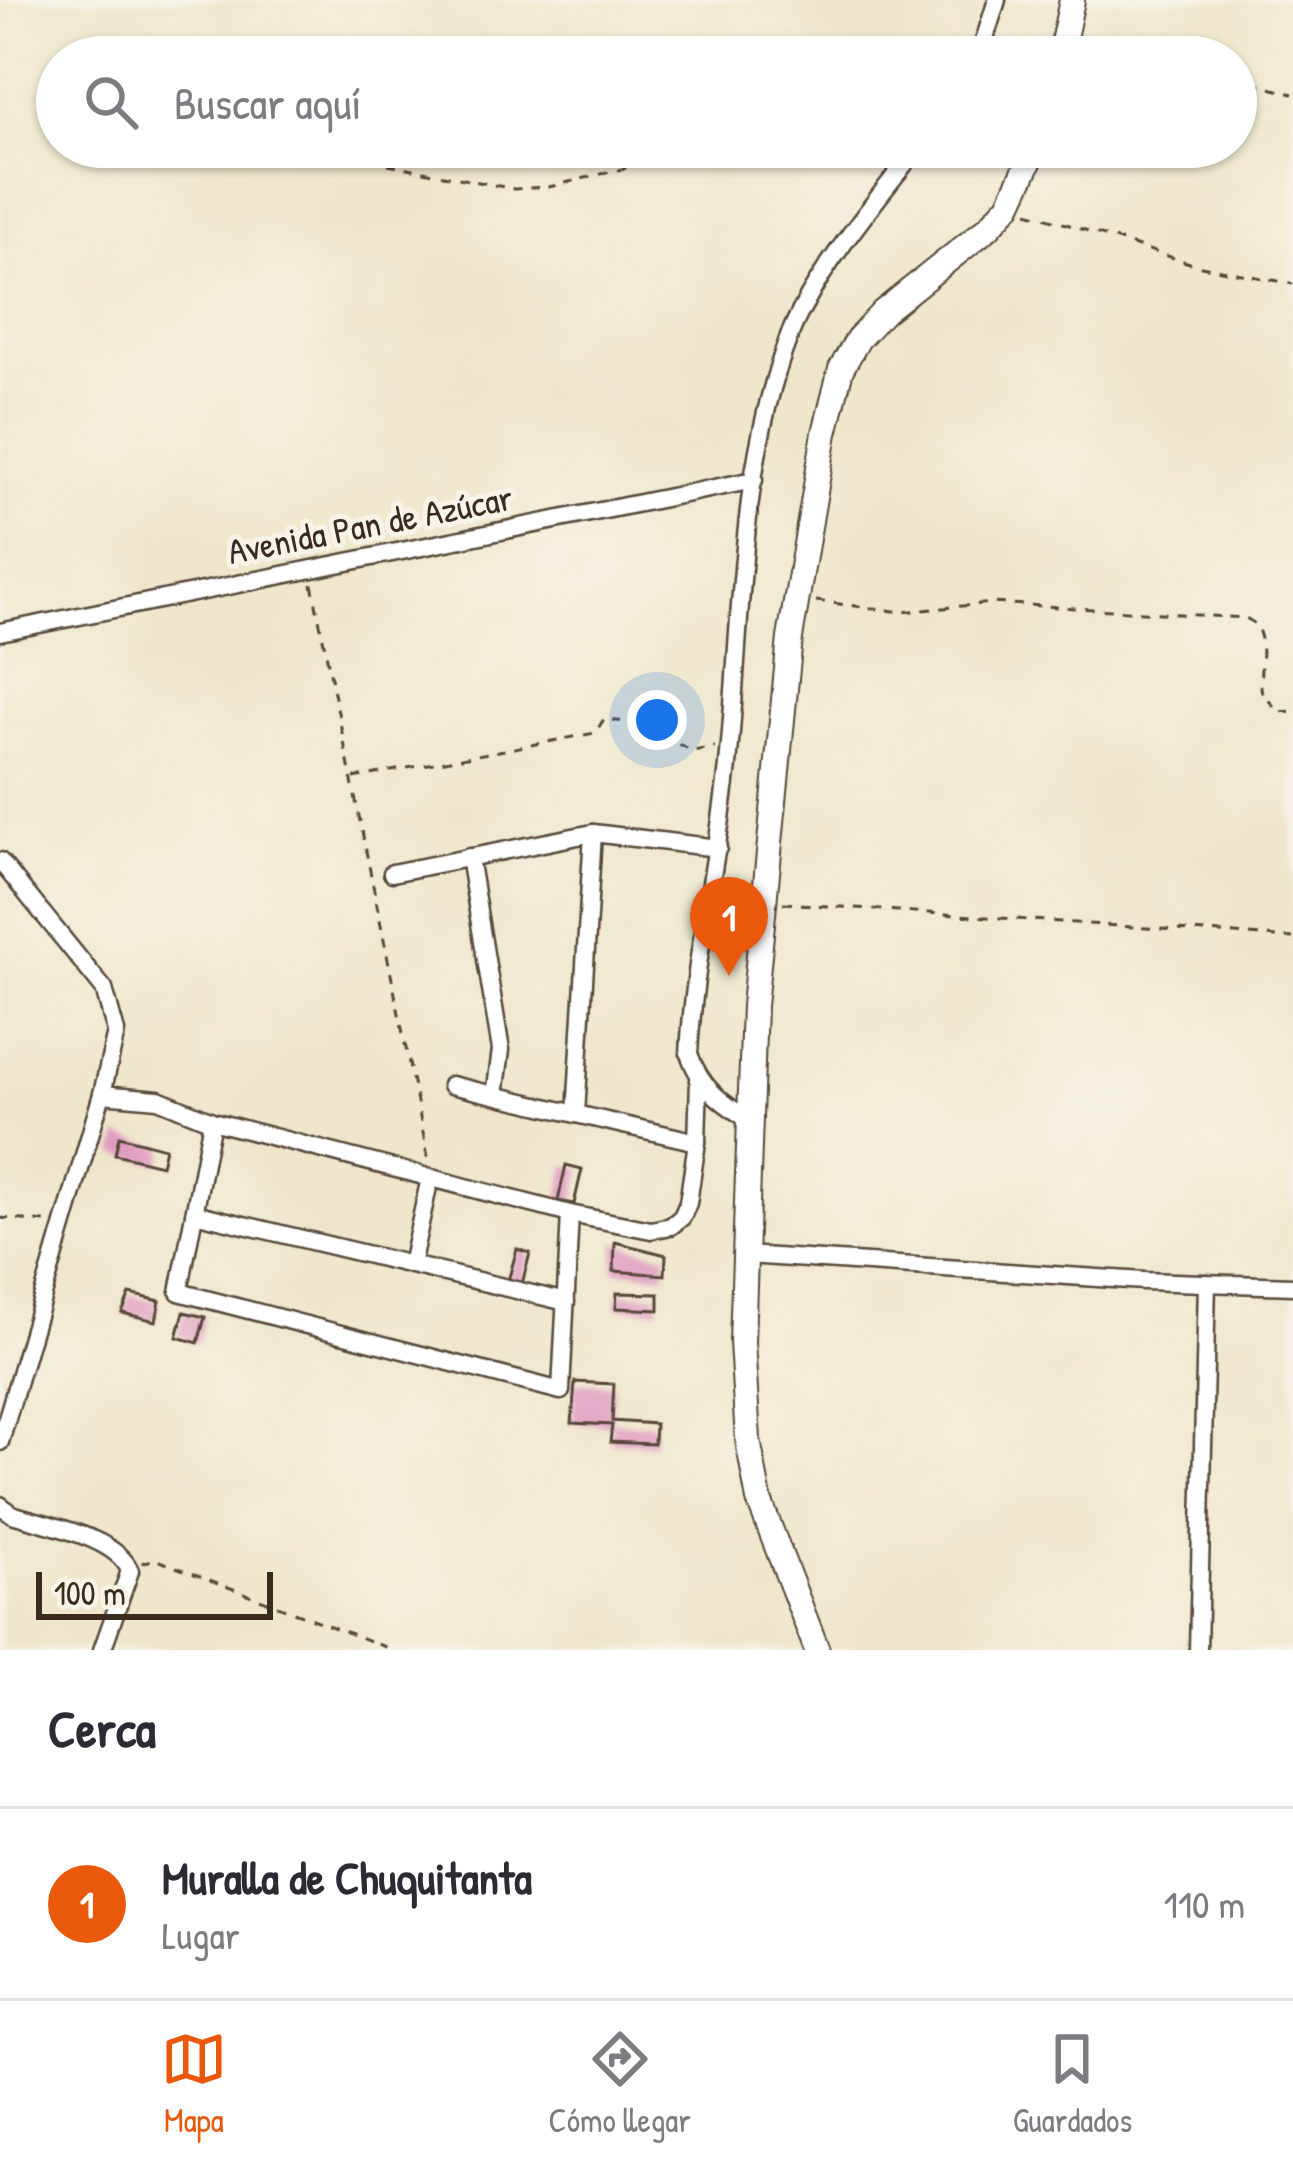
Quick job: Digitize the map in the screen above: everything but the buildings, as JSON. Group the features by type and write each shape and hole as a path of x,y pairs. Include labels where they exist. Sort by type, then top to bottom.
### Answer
{"street":[{"path":"986,36 997,0"},
{"path":"1064,36 1072,0"},
{"path":"749,1120 719,1101 699,1079 689,1054 730,746 739,599 754,480 778,370 801,310 901,168"},
{"path":"817,1650 759,1500 748,1440 742,1342 749,1120 764,902 796,599 824,433 842,369 858,339 883,312 988,228 1009,205 1026,168"},
{"name":"Avenida Pan de Azúcar","path":"0,632 754,480"},
{"path":"392,874 593,833 718,848"},
{"path":"576,1114 593,833"},
{"path":"469,856 501,1050 495,1095"},
{"path":"0,860 104,989 116,1032 0,1442"},
{"path":"102,1094 158,1099 212,1121 570,1214 650,1230 671,1226 688,1203 699,1079"},
{"path":"451,1084 697,1142"},
{"path":"212,1121 178,1292 561,1391 570,1214"},
{"path":"411,1265 430,1178"},
{"path":"194,1213 566,1302"},
{"path":"746,1255 1293,1286"},
{"path":"1198,1650 1207,1283"},
{"path":"0,1504 12,1514 110,1546 125,1558 129,1568 102,1650"}],"path":[{"path":"1257,85 1293,94"},
{"path":"408,168 514,189 619,168"},
{"path":"1009,205 1196,265 1293,284"},
{"path":"310,570 427,1138 430,1178"},
{"path":"796,599 903,611 992,603 1246,618 1255,622 1262,638 1262,693 1279,712 1293,711"},
{"path":"353,778 595,733 604,719 637,724 693,751 730,746"},
{"path":"764,902 1293,938"},
{"path":"0,1218 63,1223"},
{"path":"129,1568 154,1559 393,1650"}],"place":[{"name":"Muralla de Chuquitanta","path":"729,976"}]}
